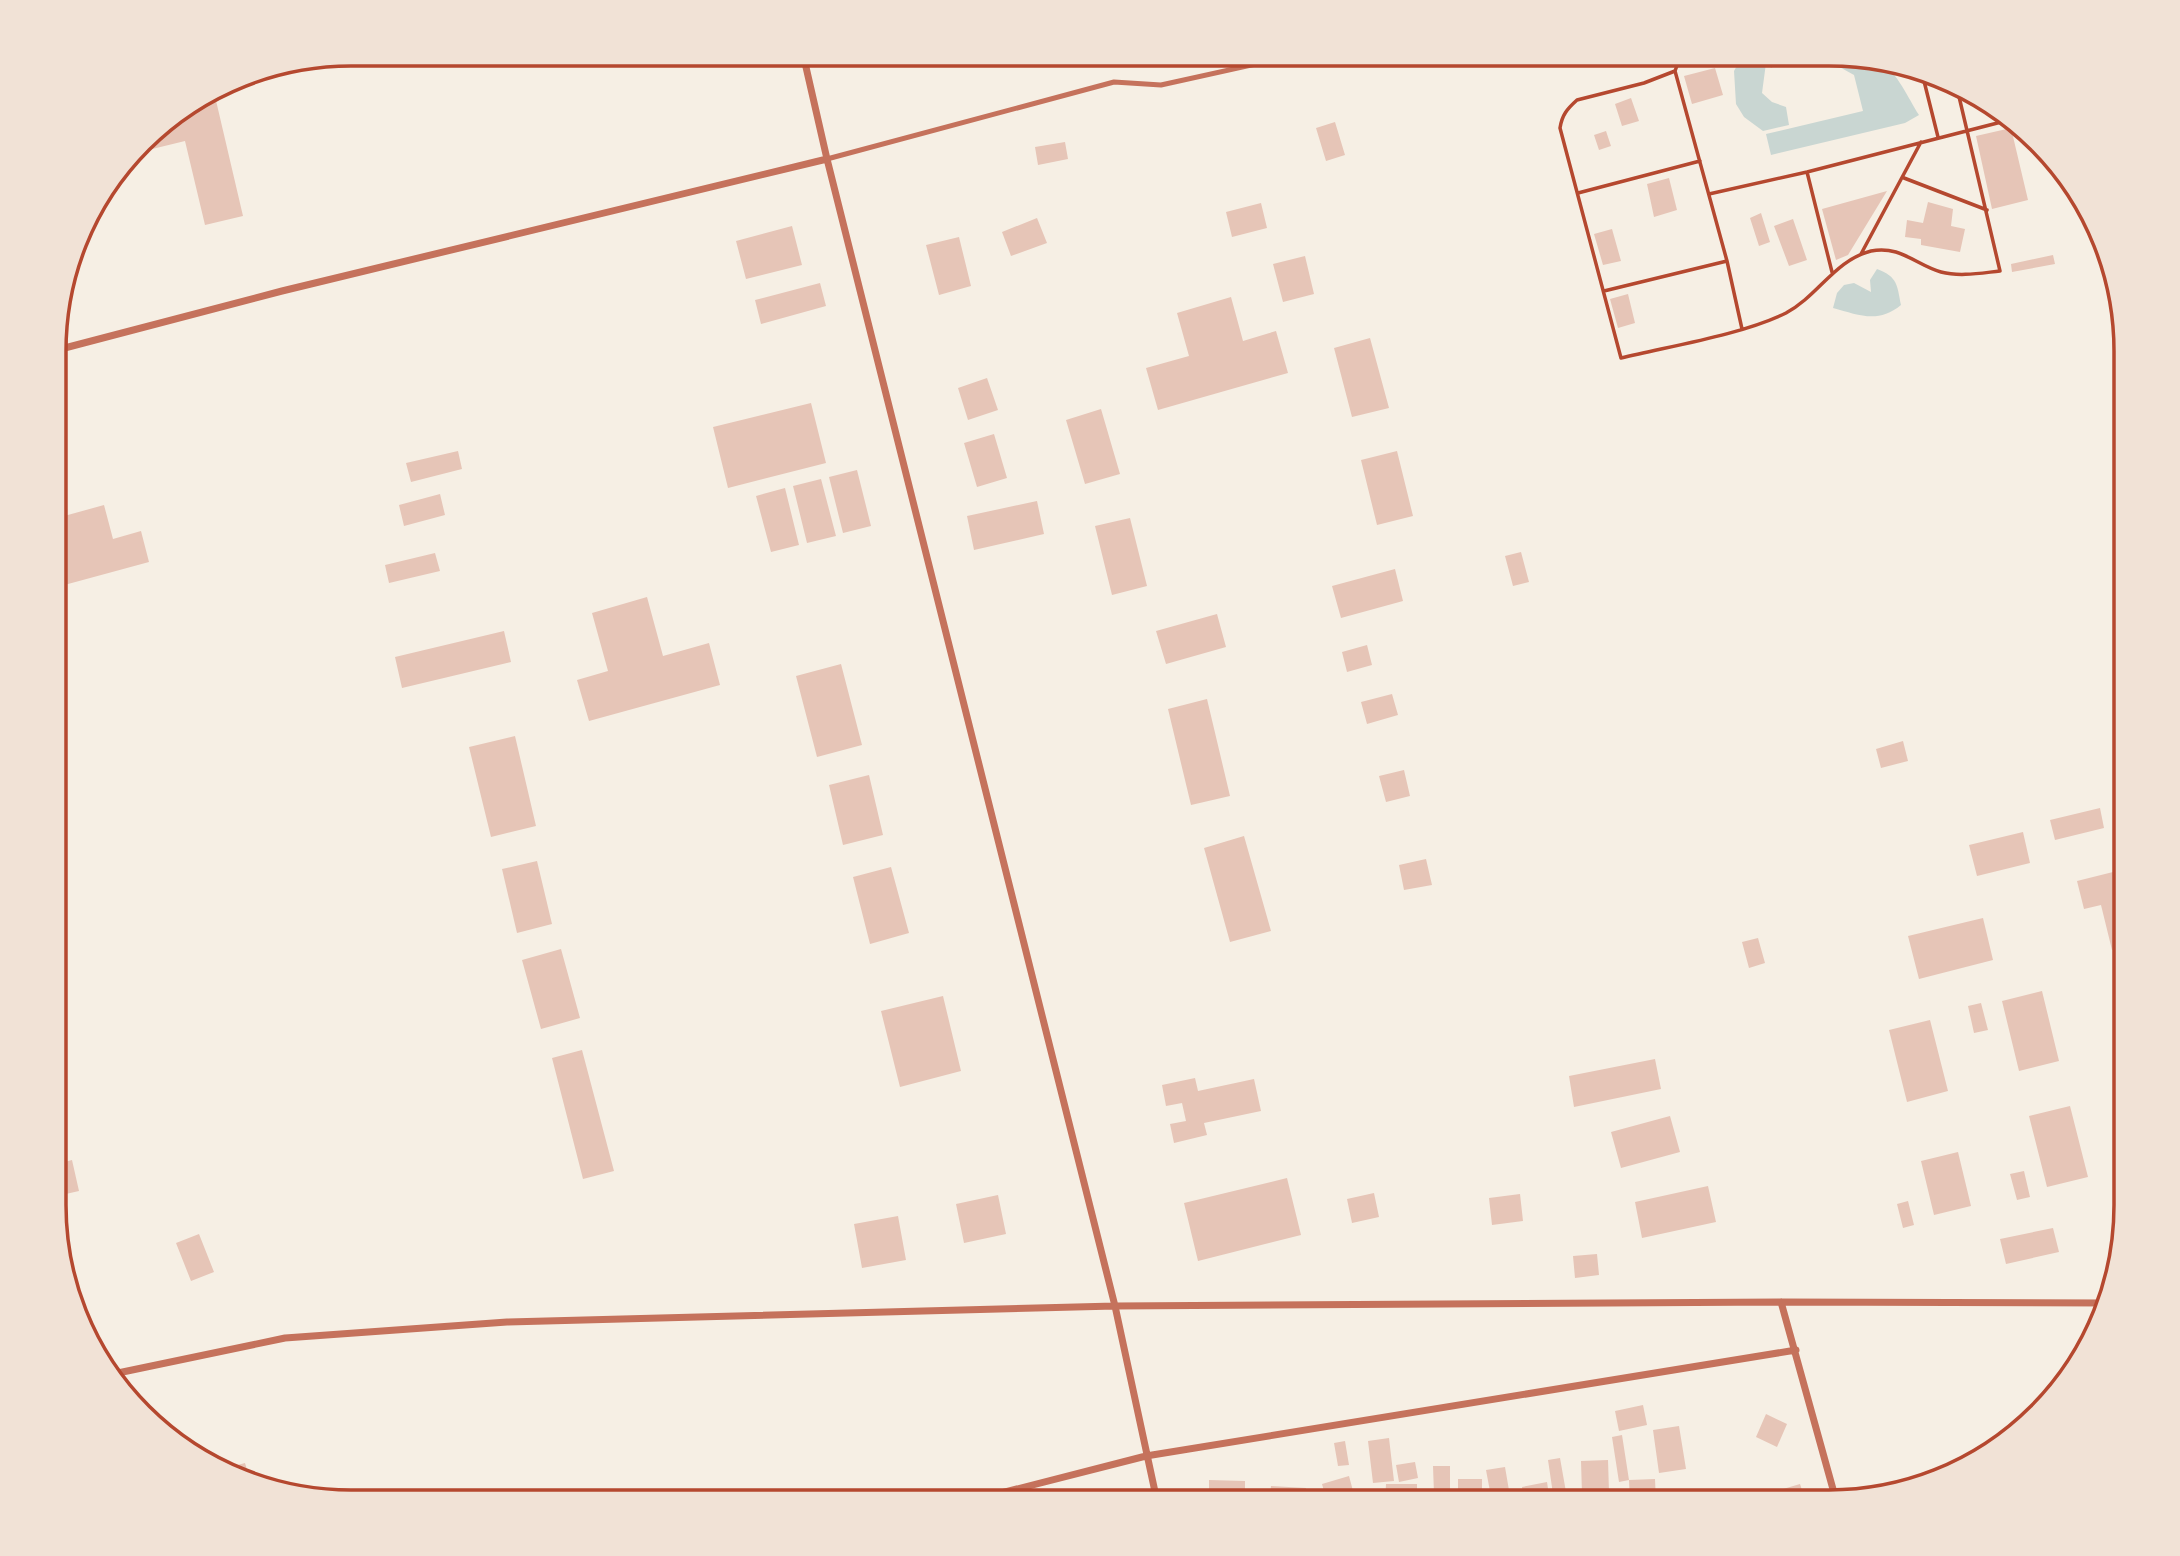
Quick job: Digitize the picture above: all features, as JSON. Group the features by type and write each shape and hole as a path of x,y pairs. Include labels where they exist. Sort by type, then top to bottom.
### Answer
{"street":[{"path":"806,66 1115,1306 1154,1490"},
{"path":"66,349 282,291 827,159"},
{"path":"1781,1302 1833,1490"},
{"path":"121,1372 285,1338 493,1323 1115,1306 2096,1303"},
{"path":"1013,1490 1146,1456 1796,1350"}],"lane":[{"path":"827,159 1114,82 1161,85 1247,66"}],"path":[{"path":"1677,66 1675,71 1727,261 1742,329"},
{"path":"1675,71 1644,83 1577,100 1568,107 1562,117 1560,128 1621,358 1742,329 1783,314 1798,305 1832,272 1861,254 1875,250 1907,254 1938,271 1953,275 2000,271 1960,99"},
{"path":"1925,84 1938,137"},
{"path":"1709,194 1807,172 1999,123"},
{"path":"1861,254 1921,142"},
{"path":"1578,193 1700,161"},
{"path":"1807,172 1832,272"},
{"path":"1903,178 1987,210"},
{"path":"1604,291 1727,261"}],"shaded area":[{"path":"1737,66 1766,66 1762,93 1772,102 1786,107 1789,125 1763,131 1744,117 1736,104 1734,71"},
{"path":"1839,67 1892,74 1919,115 1905,123 1771,155 1766,134 1863,111 1854,75"},
{"path":"1877,269 1889,275 1895,282 1901,305 1893,311 1876,316 1833,308 1837,293 1844,285 1854,283 1871,292 1870,280"}],"building":[{"path":"1715,68 1723,95 1692,104 1684,76"},
{"path":"1631,98 1639,121 1622,126 1615,104"},
{"path":"216,101 243,216 205,225 185,141 151,149 178,125"},
{"path":"1335,122 1345,155 1326,161 1316,128"},
{"path":"2007,129 2012,133 2028,200 1992,209 1976,136"},
{"path":"1606,131 1611,146 1599,150 1594,135"},
{"path":"1065,142 1068,159 1038,165 1035,147"},
{"path":"1669,178 1677,210 1654,217 1647,184"},
{"path":"1887,191 1848,255 1836,260 1822,209"},
{"path":"1928,202 1953,209 1951,226 1965,229 1960,252 1921,245 1921,239 1905,237 1907,220 1923,223"},
{"path":"1261,203 1267,228 1232,237 1226,212"},
{"path":"1761,213 1770,242 1759,246 1750,218"},
{"path":"1037,218 1047,243 1011,256 1002,232"},
{"path":"1793,219 1807,260 1789,266 1774,226"},
{"path":"792,226 802,265 746,279 736,241"},
{"path":"1612,229 1621,261 1603,265 1594,234"},
{"path":"959,237 971,286 939,295 926,245"},
{"path":"2053,255 2055,264 2012,272 2011,264"},
{"path":"1305,256 1314,294 1283,302 1273,264"},
{"path":"820,283 826,306 761,324 755,300"},
{"path":"1628,294 1635,323 1618,328 1610,299"},
{"path":"1231,297 1243,341 1276,331 1288,373 1158,410 1146,368 1189,356 1177,313"},
{"path":"1370,338 1389,408 1352,417 1334,348"},
{"path":"987,378 998,410 968,420 958,388"},
{"path":"811,403 826,463 728,488 713,427"},
{"path":"1101,409 1120,474 1085,484 1066,420"},
{"path":"994,434 1007,478 977,487 964,443"},
{"path":"458,451 462,469 411,482 406,463"},
{"path":"1397,451 1413,516 1377,525 1361,460"},
{"path":"857,470 871,526 843,533 829,477"},
{"path":"821,479 836,536 807,543 793,486"},
{"path":"785,488 799,545 771,552 756,496"},
{"path":"440,494 445,515 404,526 399,505"},
{"path":"1037,501 1044,534 974,550 967,516"},
{"path":"104,505 113,539 141,531 149,562 66,585 66,516"},
{"path":"1130,518 1147,586 1112,595 1095,526"},
{"path":"1521,552 1529,582 1513,586 1505,556"},
{"path":"435,553 440,571 389,583 385,565"},
{"path":"1395,569 1403,601 1341,618 1332,586"},
{"path":"647,597 663,656 709,643 720,685 589,721 577,680 608,671 592,613"},
{"path":"1217,614 1226,647 1166,664 1156,631"},
{"path":"504,631 511,662 402,688 395,657"},
{"path":"1367,645 1372,665 1347,672 1342,652"},
{"path":"841,664 862,745 817,757 796,676"},
{"path":"1392,694 1398,715 1367,724 1361,702"},
{"path":"1207,699 1230,796 1191,805 1168,709"},
{"path":"515,736 536,826 491,837 469,747"},
{"path":"1903,741 1908,761 1881,768 1876,749"},
{"path":"1404,770 1410,796 1386,802 1379,776"},
{"path":"869,775 883,835 843,845 829,785"},
{"path":"2100,808 2104,828 2055,840 2050,820"},
{"path":"2023,832 2030,863 1977,876 1969,845"},
{"path":"1244,836 1271,931 1230,942 1204,848"},
{"path":"1426,859 1432,885 1404,890 1399,865"},
{"path":"537,861 552,924 517,933 502,869"},
{"path":"891,867 909,933 870,944 853,877"},
{"path":"2114,872 2114,949 2101,905 2084,909 2077,881"},
{"path":"1983,918 1993,960 1919,979 1908,936"},
{"path":"1758,938 1765,963 1749,968 1742,942"},
{"path":"561,949 580,1018 541,1029 522,960"},
{"path":"2042,991 2059,1061 2019,1071 2002,1001"},
{"path":"943,996 961,1071 900,1087 881,1011"},
{"path":"1981,1003 1988,1030 1974,1033 1968,1006"},
{"path":"1930,1020 1948,1091 1907,1102 1889,1030"},
{"path":"582,1050 614,1171 583,1179 552,1058"},
{"path":"1655,1059 1661,1089 1574,1107 1569,1076"},
{"path":"1195,1078 1198,1091 1254,1079 1261,1111 1204,1123 1207,1135 1174,1143 1170,1124 1186,1121 1182,1103 1166,1106 1162,1085"},
{"path":"2070,1106 2088,1177 2047,1187 2029,1116"},
{"path":"1670,1116 1680,1152 1621,1168 1611,1132"},
{"path":"1958,1152 1971,1206 1934,1215 1921,1161"},
{"path":"72,1160 79,1191 66,1194 66,1162"},
{"path":"2024,1171 2030,1197 2017,1200 2010,1174"},
{"path":"1287,1178 1301,1235 1198,1261 1184,1203"},
{"path":"1708,1186 1716,1222 1642,1238 1635,1202"},
{"path":"1374,1193 1379,1217 1352,1223 1347,1199"},
{"path":"1520,1194 1523,1221 1492,1225 1489,1198"},
{"path":"998,1195 1006,1234 964,1243 956,1204"},
{"path":"1908,1201 1914,1225 1903,1228 1897,1204"},
{"path":"898,1216 906,1260 862,1268 854,1224"},
{"path":"2053,1228 2059,1252 2006,1264 2000,1239"},
{"path":"199,1234 214,1272 191,1281 176,1243"},
{"path":"1597,1254 1599,1275 1575,1278 1573,1256"},
{"path":"1643,1405 1647,1425 1619,1431 1615,1411"},
{"path":"1766,1414 1787,1424 1777,1447 1756,1437"},
{"path":"1679,1426 1686,1469 1659,1473 1653,1430"},
{"path":"1622,1435 1629,1480 1619,1482 1612,1437"},
{"path":"1389,1438 1394,1481 1373,1483 1368,1441"},
{"path":"1345,1441 1349,1465 1338,1466 1334,1443"},
{"path":"1560,1458 1566,1490 1552,1490 1548,1460"},
{"path":"1608,1460 1609,1490 1582,1490 1581,1461"},
{"path":"1415,1462 1418,1478 1399,1482 1396,1465"},
{"path":"245,1463 247,1470 242,1468 236,1465"},
{"path":"1433,1466 1450,1466 1450,1490 1434,1490"},
{"path":"1505,1467 1509,1490 1490,1490 1486,1470"},
{"path":"1349,1476 1353,1490 1324,1490 1322,1484"},
{"path":"1458,1479 1482,1479 1482,1490 1458,1490"},
{"path":"1655,1479 1655,1490 1629,1490 1629,1480"},
{"path":"1209,1480 1245,1481 1245,1490 1209,1490"},
{"path":"1547,1482 1548,1490 1523,1490 1522,1487"},
{"path":"1386,1484 1417,1484 1417,1490 1386,1490"},
{"path":"1800,1484 1802,1490 1780,1490"},
{"path":"1271,1486 1306,1490 1271,1490"}]}
